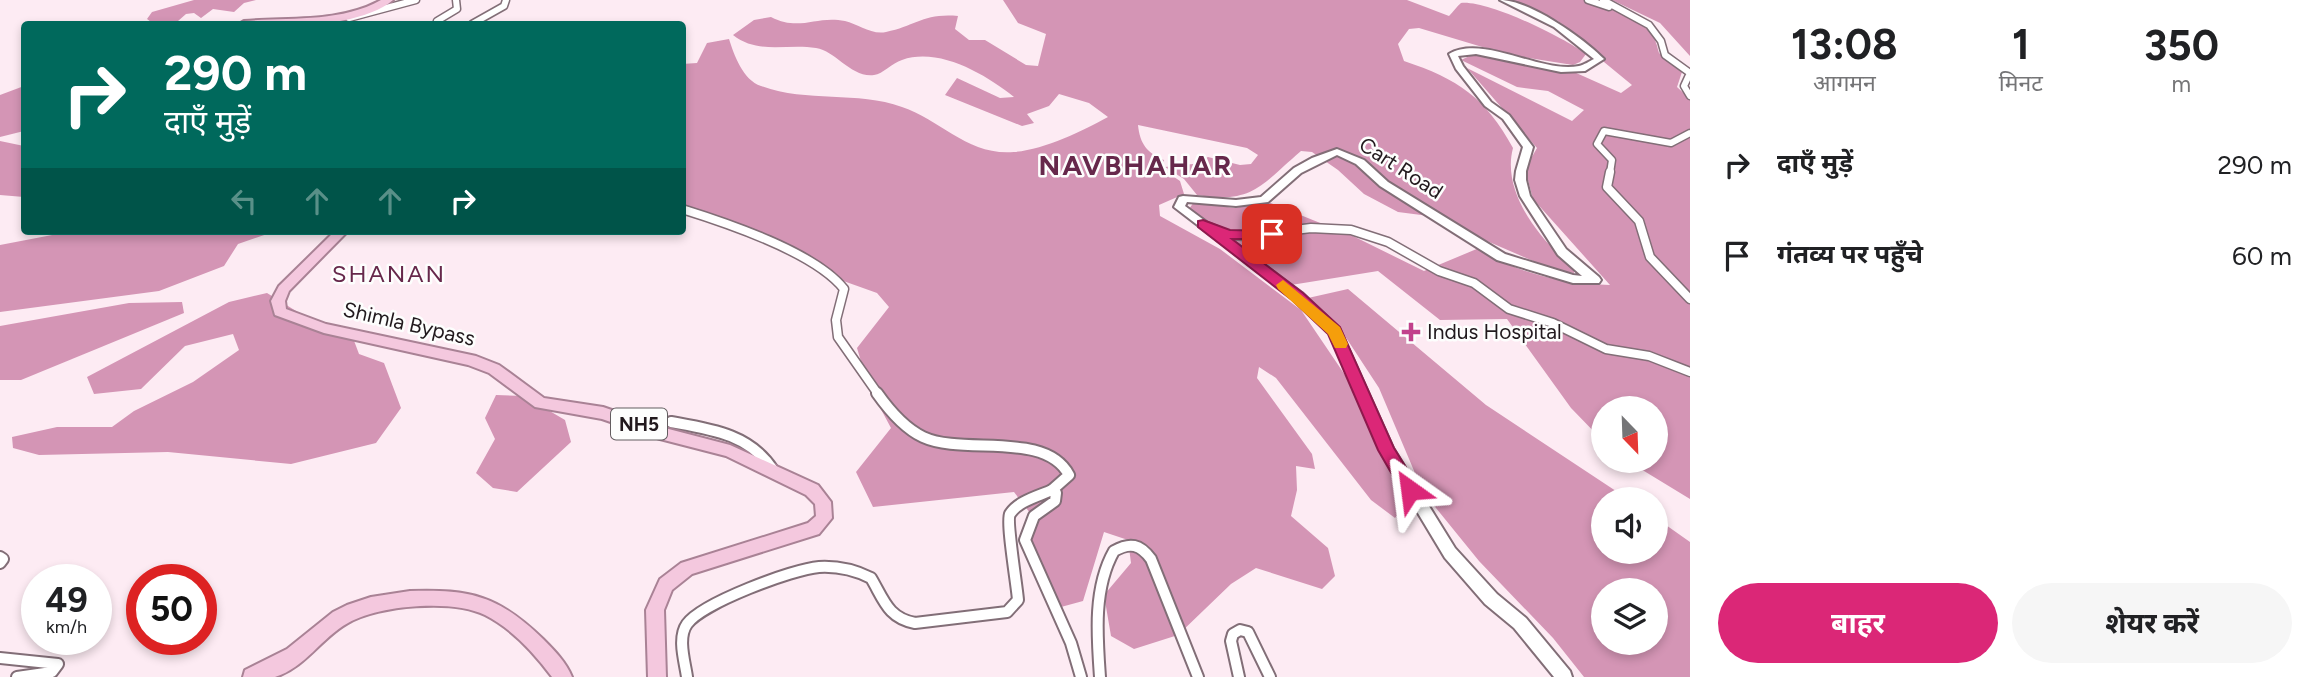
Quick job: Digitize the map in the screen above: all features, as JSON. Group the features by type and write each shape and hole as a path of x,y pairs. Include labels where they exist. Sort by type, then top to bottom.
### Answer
{"highway":[{"path":"311,21 373,7 388,0"},
{"name":"Shimla Bypass","path":"338,235 284,289 278,301 281,312 324,328 471,360 494,369 540,403 629,420 660,433 730,451 812,490 824,502 824,518 813,529 687,568 666,585 655,610 657,677"},
{"path":"252,677 284,664 339,619 360,608 388,601 453,600 486,606 521,633 563,677"}],"main road":[{"name":"Cart Road","path":"1504,0 1557,25 1600,59 1582,69 1561,69 1476,51 1453,54 1458,67 1488,104 1506,117 1528,147 1520,169 1520,185 1527,203 1546,225 1563,253 1595,280 1573,279 1501,257 1384,184 1360,162 1337,152 1314,158 1286,176 1264,200 1236,203 1183,198 1179,207 1298,296 1335,331 1387,450 1450,553 1491,599 1520,623 1564,677"}],"street":[{"path":"333,21 362,16 416,0"},
{"path":"437,21 457,9 456,0"},
{"path":"477,21 504,6 506,0"},
{"path":"1588,0 1650,23 1661,34 1665,55 1690,73 1684,86 1690,96"},
{"path":"1603,0 1614,9"},
{"path":"1690,133 1671,143 1604,131 1597,144 1612,160 1607,187 1639,221 1650,257 1690,299"},
{"path":"686,210 742,228 833,275 844,289 836,319 838,340 896,417 933,441 1031,451 1061,461 1068,468 1069,475 1052,490 1020,504 1010,514 1007,523 1016,566 1018,600 1007,612 915,623 902,621 893,617 886,608 871,578 852,570 814,568 718,603 688,622 683,630 687,677"},
{"path":"1203,224 1228,234 1246,236 1311,228 1351,230 1388,242 1439,271 1474,283 1509,309 1553,323 1606,349 1649,356 1690,372"},
{"path":"671,422 717,431 743,442 763,454 773,470"},
{"path":"1052,490 1056,498 1033,514 1026,525 1025,540 1071,643 1081,677"},
{"path":"1100,677 1096,627 1100,597 1112,555 1120,546 1132,544 1144,549 1152,559 1198,677"},
{"path":"0,557 3,559 0,563"},
{"path":"1239,677 1231,642 1233,634 1240,630 1248,632 1253,639 1258,660 1270,677"},
{"path":"0,658 58,664 52,672 17,677"}],"shaded area":[{"path":"194,0 256,0 244,3 234,12 213,9 201,18 194,13 186,14 178,21 150,21 147,19 152,12"},
{"path":"1003,0 1407,0 1449,16 1461,3 1489,7 1561,38 1586,54 1580,62 1573,65 1509,55 1419,28 1409,29 1398,44 1404,61 1455,83 1492,115 1513,148 1511,165 1518,199 1537,230 1574,268 1574,273 1554,270 1429,216 1398,212 1364,194 1338,170 1312,152 1301,151 1255,190 1231,197 1197,195 1184,179 1165,167 1193,164 1208,157 1240,165 1251,164 1258,155 1247,148 1138,125 1145,147 1164,160 1161,168 1180,181 1184,194 1159,205 1160,216 1220,249 1301,310 1345,375 1395,481 1403,508 1395,518 1371,500 1276,378 1259,367 1257,378 1312,454 1315,469 1296,466 1297,490 1291,516 1328,548 1335,576 1322,589 1256,568 1231,584 1178,635 1134,649 1111,636 1104,595 1131,563 1128,540 1104,532 1083,601 1061,607 1033,549 1030,513 1014,492 873,507 856,472 891,428 868,385 857,348 889,307 877,293 835,278 785,247 708,213 686,209 686,64 697,63 707,43 729,39 744,73 761,86 796,94 885,102 916,113 969,143 998,152 1014,152 1050,144 1108,117 1089,103 1059,94 1049,106 1027,114 1034,123 1022,126 945,95 957,78 1000,98 1014,97 976,72 946,60 916,57 898,61 877,74 866,75 851,69 823,50 763,47 733,35 754,20 771,17 791,23 845,21 880,33 936,16 958,16 955,29 969,40 985,40 1026,65 1038,66 1046,34 1018,23"},
{"path":"1511,0 1600,0 1650,31 1659,53 1682,72 1677,87 1690,99 1690,499 1647,473 1668,473 1668,396 1591,396 1591,429 1571,408 1507,319 1440,320 1378,271 1291,285 1189,209 1194,202 1234,208 1268,202 1355,237 1424,271 1479,248 1509,265 1542,276 1610,285 1533,199 1525,169 1537,148 1467,68 1572,121 1584,110 1548,91 1517,87 1461,60 1476,53 1574,72 1621,93 1632,85 1604,62 1601,55 1558,21"},
{"path":"1612,0 1690,0 1690,56 1660,23"},
{"path":"21,87 21,132 0,137 0,95"},
{"path":"0,141 21,145 21,197 0,195"},
{"path":"52,235 264,235 238,244 224,266 159,291 0,312 0,245"},
{"path":"1348,289 1486,405 1610,487 1591,487 1591,564 1668,564 1668,526 1690,542 1690,677 1584,677 1553,638 1479,561 1423,492 1379,388 1341,330 1308,298"},
{"path":"267,293 317,324 353,338 359,354 384,363 401,408 376,443 291,464 168,452 39,455 13,448 12,437 57,427 112,427 134,411 193,382 239,350 233,334 185,346 141,389 94,394 87,377 229,302"},
{"path":"182,302 184,313 21,380 0,380 0,326 129,303"},
{"path":"496,395 524,396 565,420 571,442 517,492 493,488 476,473 495,439 485,418"}],"slow traffic":[{"path":"1283,285 1335,331 1340,344"}],"place":[{"name":"Indus Hospital","path":"1411,332"}],"district":[{"name":"NAVBHAHAR","path":"1136,165"},
{"name":"SHANAN","path":"389,274"}],"route":[{"path":"1272,234 1228,234 1203,224 1298,296 1335,331 1387,450 1410,490"}]}
